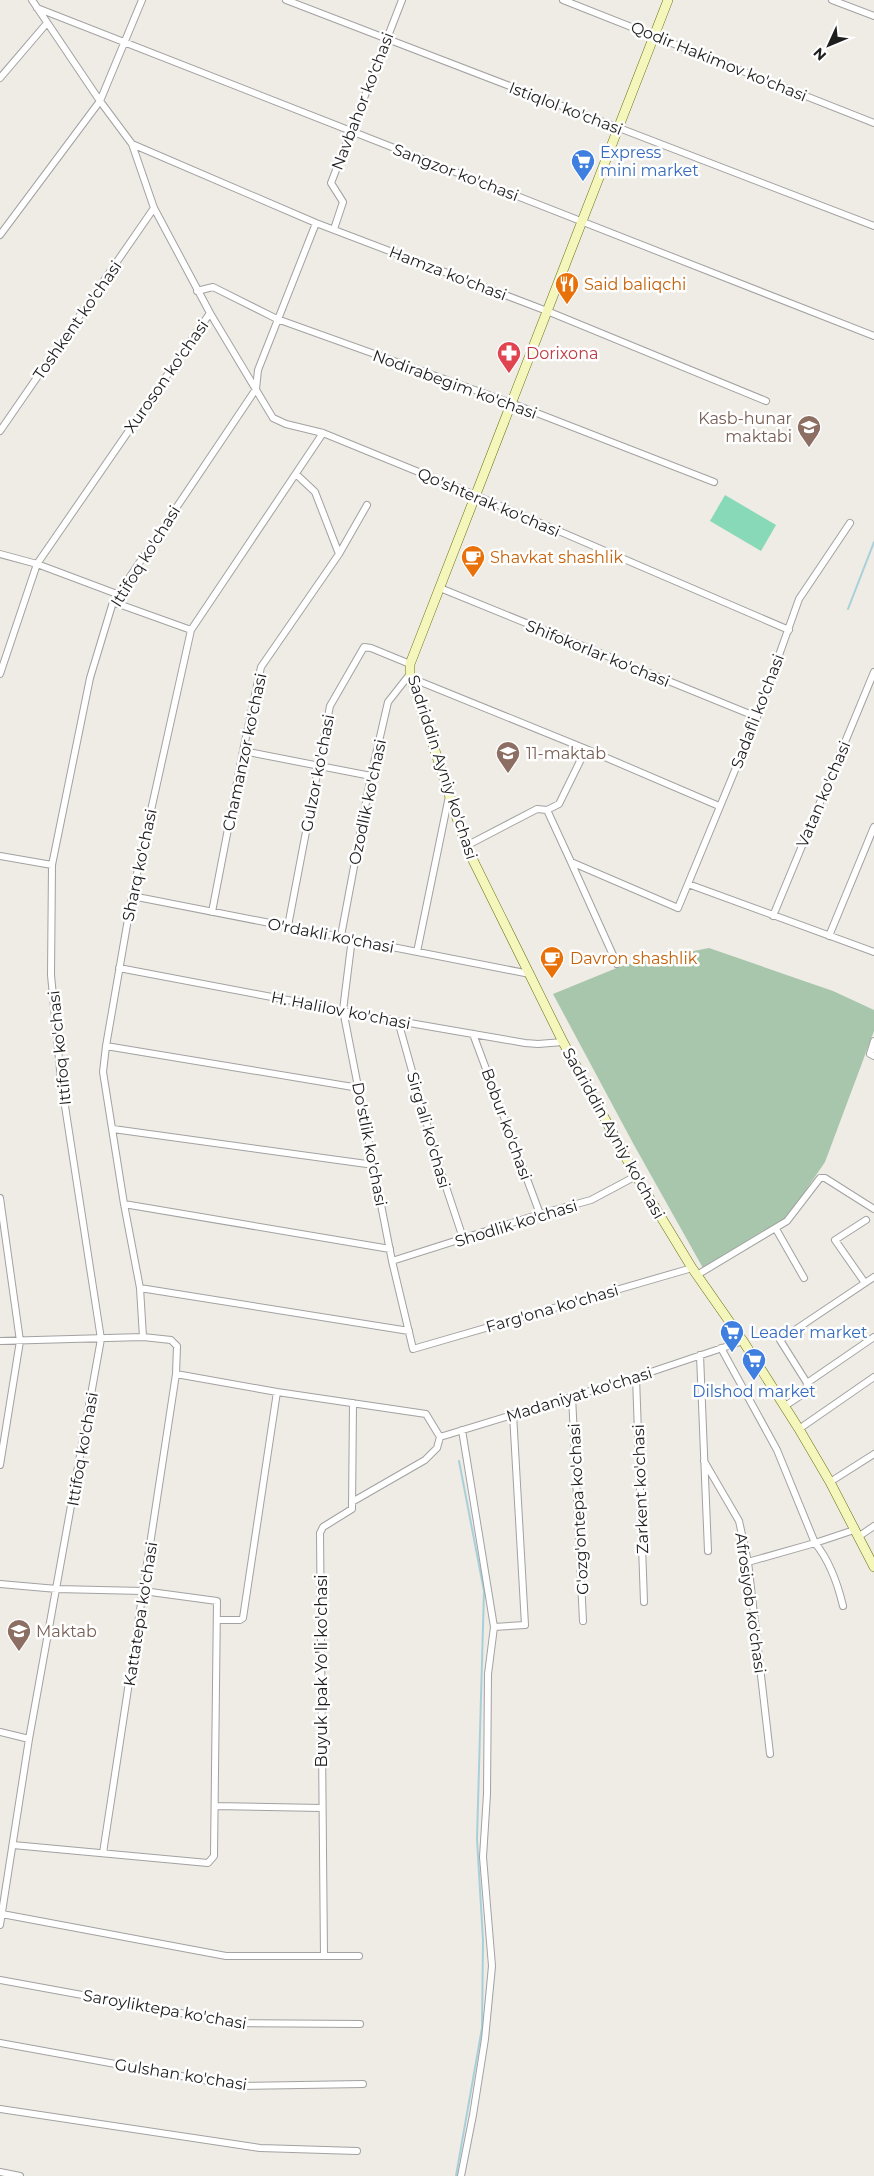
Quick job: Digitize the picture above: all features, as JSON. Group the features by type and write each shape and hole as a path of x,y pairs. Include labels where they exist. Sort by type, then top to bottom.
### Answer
{"street":[{"name":"Xuroson ko'chasi","path":"0,674 37,564 210,313 197,292 154,208 132,144 100,101 32,0"},
{"path":"0,235 100,101 142,0"},
{"name":"Istiqlol ko'chasi","path":"286,0 874,226"},
{"name":"Navbahor ko'chasi","path":"334,229 343,202 331,183 402,0"},
{"name":"Qodir Hakimov ko'chasi","path":"564,0 874,123"},
{"name":"Sadriddin Ayniy ko'chasi","path":"668,0 410,664 410,676 450,792 466,846 564,1042 636,1176 695,1271 785,1406 830,1482 874,1567"},
{"path":"832,0 874,16"},
{"name":"Sangzor ko'chasi","path":"38,8 874,336"},
{"path":"0,78 48,23"},
{"name":"Hamza ko'chasi","path":"132,144 316,223 547,312 766,401"},
{"name":"Toshkent ko'chasi","path":"0,431 154,208"},
{"name":"Ittifoq ko'chasi","path":"0,1925 28,1739 57,1589 101,1340 61,1080 51,974 52,865 90,678 113,602 256,389 258,370 316,223"},
{"name":"Nodirabegim ko'chasi","path":"197,292 213,288 278,319 511,403 714,482"},
{"name":"Qo'shterak ko'chasi","path":"210,313 274,418 286,424 323,433 475,495 789,630"},
{"name":"Sharq ko'chasi","path":"143,1337 140,1288 124,1204 104,1072 106,1046 132,896 192,630 323,433"},
{"path":"296,476 315,492 339,554"},
{"name":"Chamanzor ko'chasi","path":"212,912 261,667 339,554 367,506"},
{"name":"Sadafli ko'chasi","path":"571,862 678,908 756,716 799,599 850,523"},
{"path":"0,554 37,564 117,594"},
{"name":"Shifokorlar ko'chasi","path":"440,588 756,716"},
{"path":"113,602 192,630"},
{"name":"Gulzor ko'chasi","path":"288,926 330,706 364,647 410,664"},
{"name":"Vatan ko'chasi","path":"773,916 874,672"},
{"path":"410,676 720,806"},
{"name":"Ozodlik ko'chasi","path":"341,936 371,776 388,702 410,676"},
{"path":"466,846 538,809 547,810 559,804 586,749"},
{"path":"243,751 317,767 371,776"},
{"path":"417,952 450,792"},
{"path":"547,810 617,964"},
{"path":"829,936 874,827"},
{"path":"0,856 52,865"},
{"path":"688,884 874,952"},
{"name":"O'rdakli ko'chasi","path":"132,896 530,974"},
{"name":"Do'stlik ko'chasi","path":"352,938 343,1010 360,1088 392,1261 412,1349"},
{"name":"H. Halilov ko'chasi","path":"119,968 473,1034 538,1044 564,1042"},
{"name":"Sirg'ali ko'chasi","path":"398,1021 437,1160 462,1238"},
{"name":"Bobur ko'chasi","path":"473,1034 540,1214"},
{"path":"874,1041 870,1054 874,1056"},
{"path":"106,1046 360,1088"},
{"path":"113,1129 374,1165"},
{"name":"Shodlik ko'chasi","path":"392,1261 540,1214 591,1200 636,1176"},
{"name":"Farg'ona ko'chasi","path":"412,1349 695,1271 787,1222 820,1178 825,1178 874,1209"},
{"path":"0,1198 20,1341 0,1465"},
{"path":"124,1204 390,1249"},
{"path":"865,1283 835,1240 866,1220"},
{"path":"776,1228 804,1278"},
{"path":"785,1406 806,1392 807,1384 780,1340 874,1277"},
{"path":"140,1288 409,1331"},
{"path":"0,1341 101,1340 143,1337"},
{"name":"Kattatepa ko'chasi","path":"103,1854 176,1374 177,1346 175,1342 143,1337"},
{"path":"807,1384 874,1337"},
{"name":"Madaniyat ko'chasi","path":"440,1436 636,1377 743,1341"},
{"path":"721,1348 777,1450 815,1543 822,1552 840,1594 843,1606"},
{"path":"700,1355 708,1551"},
{"path":"176,1374 277,1392 426,1414 440,1436 437,1448 425,1460 352,1502"},
{"name":"Zarkent ko'chasi","path":"636,1377 644,1602"},
{"path":"799,1429 874,1377"},
{"path":"217,1620 240,1620 242,1618 277,1392"},
{"name":"G'ozg'ontepa ko'chasi","path":"572,1396 583,1622"},
{"path":"352,1502 353,1403"},
{"path":"494,1627 525,1625 513,1414"},
{"path":"461,2176 479,2077 492,1966 483,1857 487,1794 488,1674 494,1627 462,1430"},
{"path":"830,1482 874,1454"},
{"name":"Afrosiyob ko'chasi","path":"704,1462 739,1521 748,1562 770,1754"},
{"name":"Buyuk Ipak Yo'li ko'chasi","path":"324,1956 320,1533 324,1526 351,1511 352,1502"},
{"path":"748,1562 815,1543 856,1534 874,1526"},
{"path":"0,1584 57,1589 143,1591 217,1601 214,1856 208,1863 13,1845"},
{"path":"0,1732 28,1739"},
{"path":"215,1806 322,1808"},
{"path":"2,1914 226,1956 359,1956"},
{"name":"Saroyliktepa ko'chasi","path":"0,1980 235,2024 360,2024"},
{"name":"Gulshan ko'chasi","path":"0,2043 236,2086 363,2084"},
{"path":"0,2109 260,2148 357,2151"},
{"path":"0,2172 20,2176"}],"green space":[{"path":"725,495 776,525 761,551 710,521"},
{"path":"709,948 833,991 874,1010 874,1031 825,1162 785,1221 703,1268 553,994 624,965"}],"waterway":[{"path":"848,609 874,542"},
{"path":"456,2176 482,2028 483,1940 477,1839 484,1591 459,1461"}],"place":[{"name":"Express mini market","path":"583,182"},
{"name":"Said baliqchi","path":"567,305"},
{"name":"Dorixona","path":"509,374"},
{"name":"Kasb-hunar maktabi","path":"809,448"},
{"name":"Shavkat shashlik","path":"473,578"},
{"name":"11-maktab","path":"508,774"},
{"name":"Davron shashlik","path":"552,979"},
{"name":"Leader market","path":"732,1353"},
{"name":"Dilshod market","path":"754,1381"},
{"name":"Maktab","path":"19,1652"}]}
